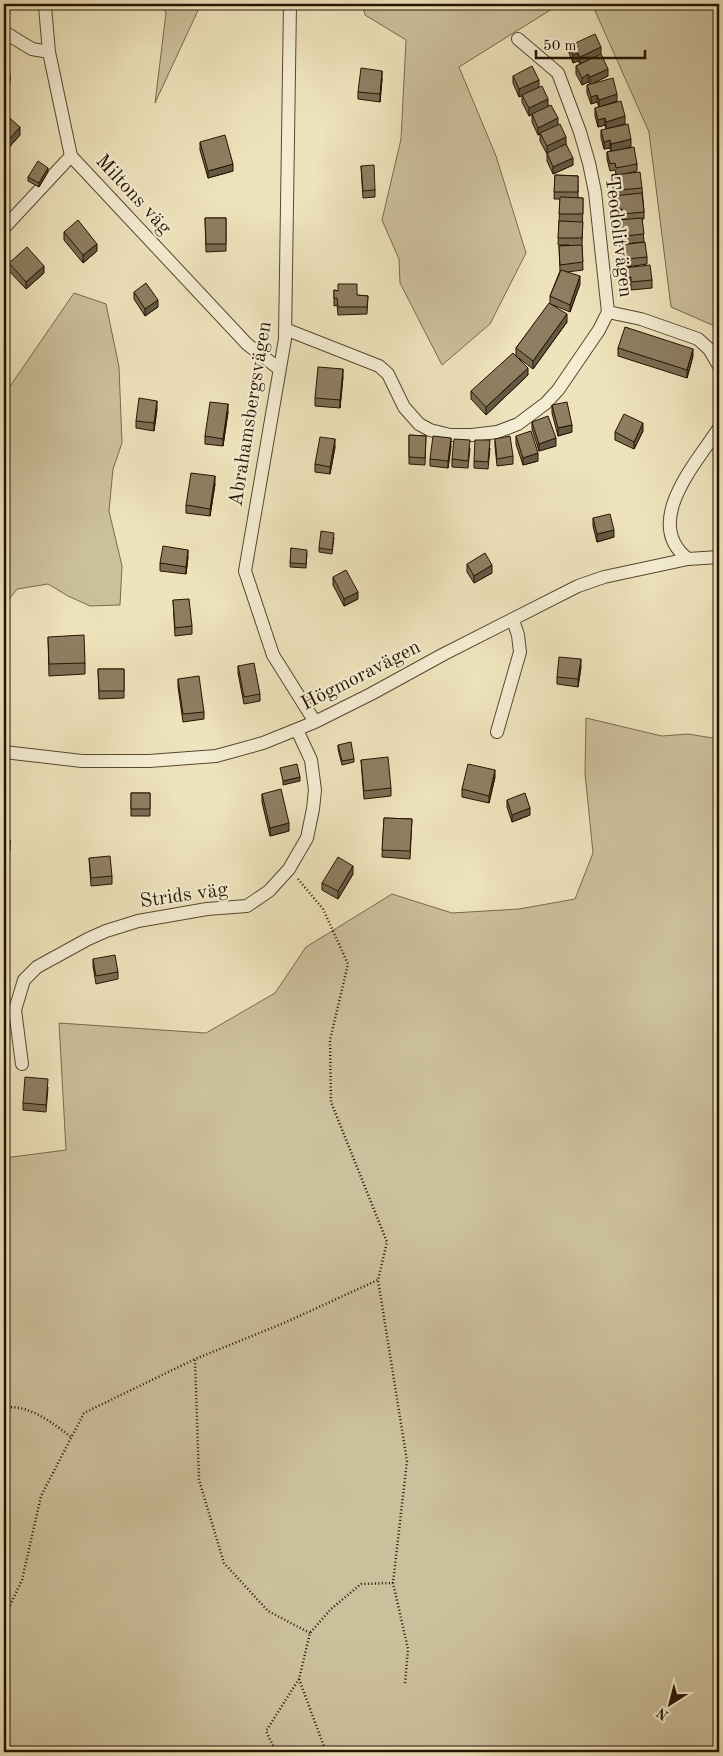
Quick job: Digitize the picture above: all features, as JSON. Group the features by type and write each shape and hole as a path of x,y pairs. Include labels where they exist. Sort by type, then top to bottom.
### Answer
{"street":[{"name":"Miltons väg","path":"47,4 45,7 49,52 71,156 247,344 278,368"},
{"name":"Abrahamsbergsvägen","path":"290,4 285,329 245,571 273,655 315,722"},
{"path":"4,32 32,49 49,52"},
{"name":"Teodolitvägen","path":"285,329 379,366 388,374 404,407 419,424 430,430 450,435 497,432 518,424 546,403 558,390 599,330 608,312 595,192 580,132 558,73 518,39"},
{"path":"4,228 71,156"},
{"path":"608,312 641,319 698,339 709,349 719,366"},
{"path":"688,559 680,553 669,531 673,503 682,483 719,428"},
{"name":"Högmoravägen","path":"4,752 82,761 149,761 216,756 263,743 315,722 578,586 604,576 688,559 719,557"},
{"path":"497,732 520,652 518,635 513,620"},
{"name":"Strids väg","path":"22,1064 15,1010 24,980 37,967 88,939 138,921 207,909 247,906 269,891 289,869 307,838 315,790 311,760 297,730"}],"path":[{"path":"289,869 323,909 348,964 330,1040 331,1102 387,1242 378,1280 406,1461 393,1583 408,1650 404,1684"},
{"path":"4,1618 22,1580 41,1496 84,1413 195,1359 284,1323 378,1280"},
{"path":"195,1359 200,1480 224,1563 268,1611 310,1633"},
{"path":"4,1408 12,1406 46,1418 72,1438"},
{"path":"276,1752 266,1731 299,1679 310,1633 331,1609 361,1584 393,1583"},
{"path":"299,1679 326,1752"}],"shaded area":[{"path":"161,4 201,4 155,103 166,13"},
{"path":"362,4 560,4 459,67 496,156 526,253 490,324 442,365 400,283 399,259 382,220 401,139 406,40 365,15"},
{"path":"592,4 719,4 719,328 671,307 649,132"},
{"path":"74,293 106,304 119,367 122,443 113,469 109,511 122,566 120,605 90,606 48,584 17,589 4,606 4,395"},
{"path":"586,718 662,736 688,734 719,739 719,1752 4,1752 4,1158 66,1150 59,1023 206,1033 275,993 306,947 392,894 452,913 519,909 575,899 593,853 585,773"}],"building":[{"path":"595,34 601,47 580,57 578,53 573,55 569,46"},
{"path":"601,54 608,69 590,77 588,74 582,78 576,66"},
{"path":"532,66 539,80 519,89 513,76"},
{"path":"361,68 382,71 380,94 358,92"},
{"path":"4,69 10,74 4,81"},
{"path":"613,78 617,94 599,100 597,95 591,97 587,85"},
{"path":"542,86 548,99 529,108 522,95"},
{"path":"621,101 625,116 606,122 605,118 598,120 595,108"},
{"path":"551,105 558,118 538,128 532,114"},
{"path":"4,113 20,127 5,144 4,143"},
{"path":"560,124 566,137 547,146 540,133"},
{"path":"628,124 631,139 611,144 610,140 604,142 601,130"},
{"path":"225,135 233,164 208,171 200,142"},
{"path":"566,144 573,158 553,167 547,153"},
{"path":"634,147 637,164 616,168 615,163 610,164 607,152"},
{"path":"38,161 48,168 39,183 28,177"},
{"path":"374,165 375,190 363,191 361,166"},
{"path":"640,172 642,188 619,190 619,186 614,186 612,175"},
{"path":"555,175 578,176 578,192 554,192"},
{"path":"642,193 644,212 623,214 622,209 616,210 614,196"},
{"path":"560,197 583,198 583,214 559,214"},
{"path":"205,218 226,218 226,244 206,244"},
{"path":"642,218 644,234 625,236 625,232 620,233 618,220"},
{"path":"78,220 97,244 83,255 64,232"},
{"path":"559,221 583,222 582,238 558,238"},
{"path":"645,242 647,257 627,259 627,255 621,256 620,245"},
{"path":"582,245 583,262 560,265 559,246"},
{"path":"27,247 44,266 26,282 9,263"},
{"path":"650,265 652,280 631,282 631,277 625,277 624,268"},
{"path":"561,270 580,276 570,305 550,296"},
{"path":"146,283 158,300 145,309 134,292"},
{"path":"338,284 357,284 357,295 368,296 367,307 338,307 337,298 334,298 334,290 338,291"},
{"path":"549,303 567,314 533,361 516,348"},
{"path":"625,327 693,349 687,370 618,348"},
{"path":"513,353 528,368 486,407 471,391"},
{"path":"318,367 343,369 340,400 315,398"},
{"path":"139,398 157,401 154,423 136,421"},
{"path":"210,402 228,404 223,439 205,436"},
{"path":"567,402 572,425 558,428 552,405"},
{"path":"624,414 643,423 634,442 615,432"},
{"path":"548,416 556,438 539,444 532,422"},
{"path":"531,431 538,453 523,458 516,436"},
{"path":"409,435 426,436 425,458 409,457"},
{"path":"433,436 451,438 448,461 430,459"},
{"path":"510,436 513,456 497,459 495,439"},
{"path":"320,437 335,439 330,467 315,464"},
{"path":"454,439 470,440 468,461 452,459"},
{"path":"475,440 490,440 488,462 474,461"},
{"path":"191,473 215,476 210,509 186,505"},
{"path":"610,514 614,530 597,534 593,518"},
{"path":"321,531 334,533 332,550 319,548"},
{"path":"163,546 188,550 186,567 160,563"},
{"path":"291,548 307,550 306,564 290,563"},
{"path":"485,553 492,565 474,576 467,564"},
{"path":"346,570 358,592 344,599 333,577"},
{"path":"189,599 192,626 175,628 173,600"},
{"path":"84,635 85,663 49,664 48,637"},
{"path":"559,657 581,659 578,679 557,677"},
{"path":"254,663 260,694 244,697 238,666"},
{"path":"98,669 124,669 124,691 99,691"},
{"path":"199,676 204,712 183,714 178,679"},
{"path":"351,742 354,759 342,761 338,745"},
{"path":"388,757 391,788 364,791 361,760"},
{"path":"297,764 300,777 283,781 280,768"},
{"path":"468,764 495,770 489,796 462,789"},
{"path":"281,789 289,823 270,828 262,794"},
{"path":"131,793 150,793 150,809 131,809"},
{"path":"525,793 530,808 512,815 507,800"},
{"path":"384,818 412,819 410,851 382,850"},
{"path":"4,839 10,840 6,869 4,869"},
{"path":"110,856 112,876 91,878 89,858"},
{"path":"338,857 353,866 338,891 322,883"},
{"path":"115,955 118,972 96,976 93,959"},
{"path":"25,1077 48,1079 46,1105 23,1103"}]}
